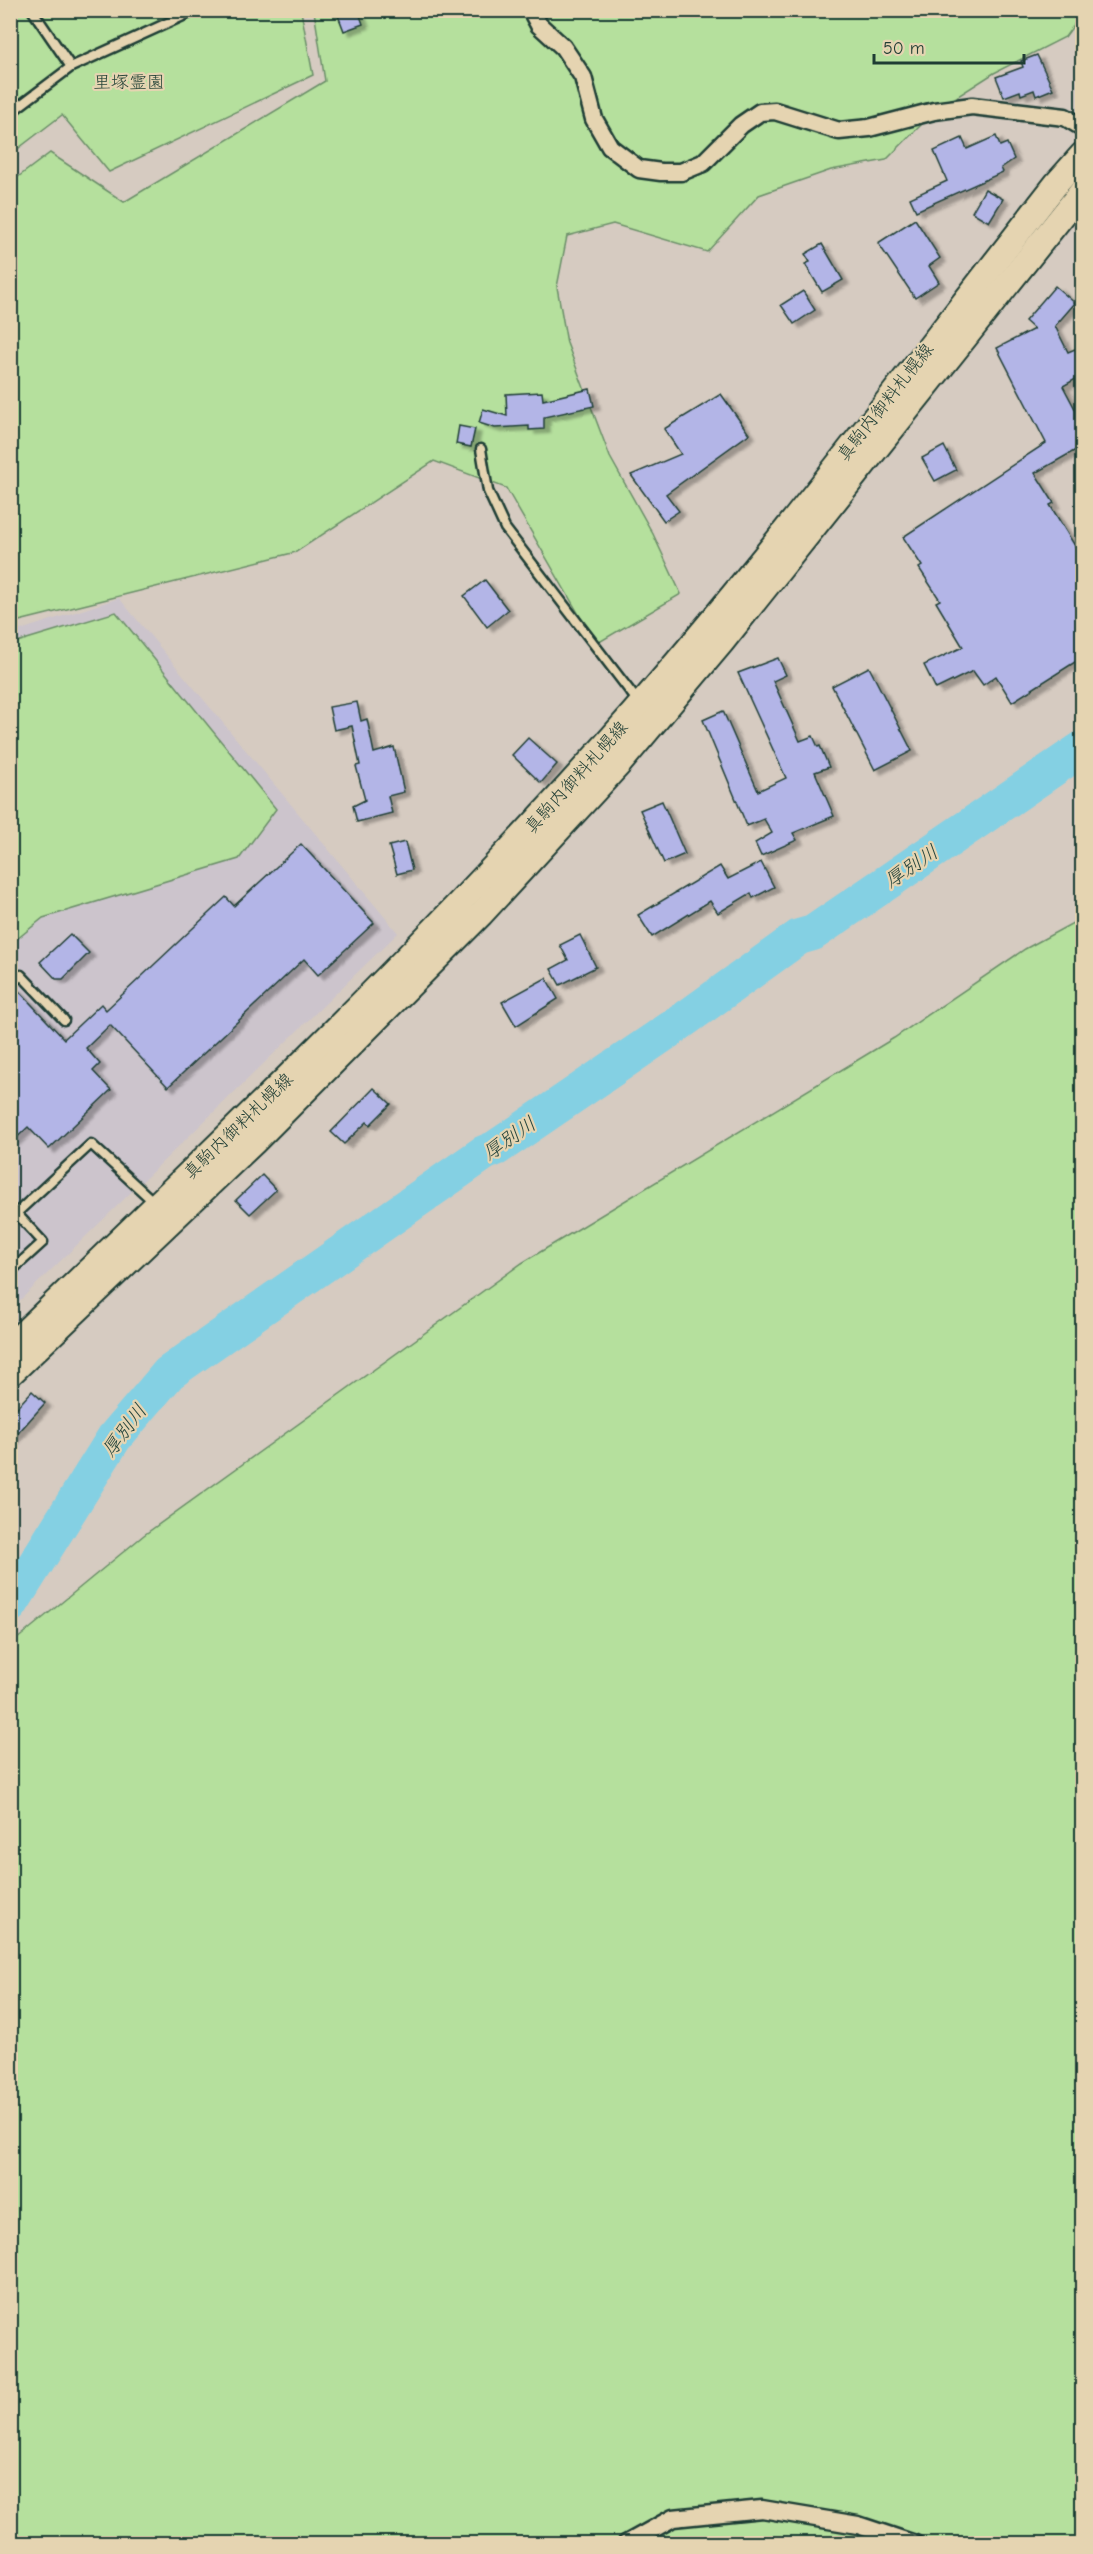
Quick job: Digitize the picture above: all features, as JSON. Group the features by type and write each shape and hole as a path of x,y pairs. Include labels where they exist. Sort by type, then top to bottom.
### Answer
{"main road":[{"name":"真駒内御料札幌線","path":"10,1374 254,1142 481,914 621,762 647,714 767,552 1057,183 1083,155"},
{"name":"真駒内御料札幌線","path":"10,1346 405,961 530,828 722,642 1083,191"}],"street":[{"path":"531,10 539,25 563,48 583,77 594,119 610,147 622,159 639,169 681,172 703,163 741,125 760,112 775,111 839,131 869,128 934,111 972,106 1065,117 1083,127"},
{"path":"626,2544 673,2518 762,2509 858,2525 915,2544"}],"lane":[{"path":"32,10 71,67"},
{"path":"10,113 71,67 196,10"},
{"path":"481,449 488,491 505,528 647,714"},
{"path":"10,985 21,975 64,1020"},
{"path":"10,1272 43,1242 14,1216 91,1144 157,1204"}],"shaded area":[{"path":"119,598 398,933 11,1309 11,633"}],"green space":[{"name":"里塚霊園","path":"11,11 301,11 313,75 109,172 62,115 11,154"},
{"path":"314,11 1082,11 1082,14 1065,37 994,73 936,110 886,160 831,170 759,195 707,252 613,224 567,236 557,287 567,343 610,457 653,534 681,594 596,644 506,488 434,461 296,552 11,623 10,183 50,153 124,202 325,81"},
{"path":"116,612 276,809 239,859 43,918 11,944 11,648 17,642"},
{"path":"1082,918 1082,2543 11,2544 11,1644 144,1535 522,1263 894,1038 1025,949"}],"building":[{"path":"336,10 358,10 363,24 344,31"},
{"path":"1037,55 1053,89 1036,96 1034,90 1021,95 1020,91 1004,97 996,77 1023,67 1021,61"},
{"path":"996,136 1000,146 1007,143 1014,159 1001,168 1003,172 916,211 910,198 947,181 934,151 962,138 967,149"},
{"path":"985,189 1003,199 989,222 972,212"},
{"path":"915,219 940,258 929,266 939,282 915,298 878,243"},
{"path":"822,244 843,280 822,292 805,264 810,262 805,254"},
{"path":"1055,286 1075,303 1055,326 1068,352 1075,349 1083,363 1083,375 1063,386 1083,424 1083,446 1035,473 1054,503 1050,505 1083,559 1083,657 1012,702 996,676 983,685 973,671 936,689 924,665 963,647 936,602 940,600 919,568 922,566 903,537 1046,443 997,348 1034,329 1025,321"},
{"path":"803,291 815,310 794,324 781,305"},
{"path":"590,389 594,406 544,417 544,429 529,430 529,426 495,428 479,423 483,409 507,416 506,394 542,392 543,400"},
{"path":"721,394 749,434 666,494 679,511 664,521 631,475 681,454 664,429"},
{"path":"459,426 475,429 471,447 456,444"},
{"path":"944,446 956,470 935,481 922,458"},
{"path":"485,580 508,610 487,627 464,596"},
{"path":"778,658 786,675 773,681 800,741 813,736 818,747 820,746 829,767 815,772 834,816 793,833 797,840 761,856 755,843 772,833 764,819 747,826 703,720 723,711 758,791 786,778 738,673"},
{"path":"869,667 912,751 875,770 832,686"},
{"path":"357,702 361,721 367,719 374,753 394,747 404,792 388,796 392,813 357,822 353,806 365,800 356,766 360,765 352,726 334,730 329,707"},
{"path":"528,738 557,764 541,783 512,755"},
{"path":"662,801 685,854 664,863 640,810"},
{"path":"405,842 412,870 397,874 389,846"},
{"path":"301,844 374,923 318,975 304,959 168,1087 110,1025 86,1048 100,1064 93,1071 111,1090 49,1149 28,1127 10,1144 10,991 16,988 64,1039 101,1004 106,1010 226,897 234,906"},
{"path":"761,862 774,887 753,898 751,893 718,913 710,901 652,937 638,915 720,866 728,879"},
{"path":"70,934 89,953 63,979 56,979 40,962"},
{"path":"580,935 596,967 560,985 551,969 568,960 560,945"},
{"path":"546,978 558,999 516,1026 502,1002"},
{"path":"374,1088 391,1104 370,1125 367,1122 344,1144 331,1132"},
{"path":"262,1175 276,1190 250,1214 236,1200"},
{"path":"32,1391 45,1403 10,1442 10,1415"}],"waterway":[{"name":"厚別川","path":"10,1605 114,1438 169,1373 484,1153 496,1148 678,1024 799,937 813,933 1082,749"}]}
